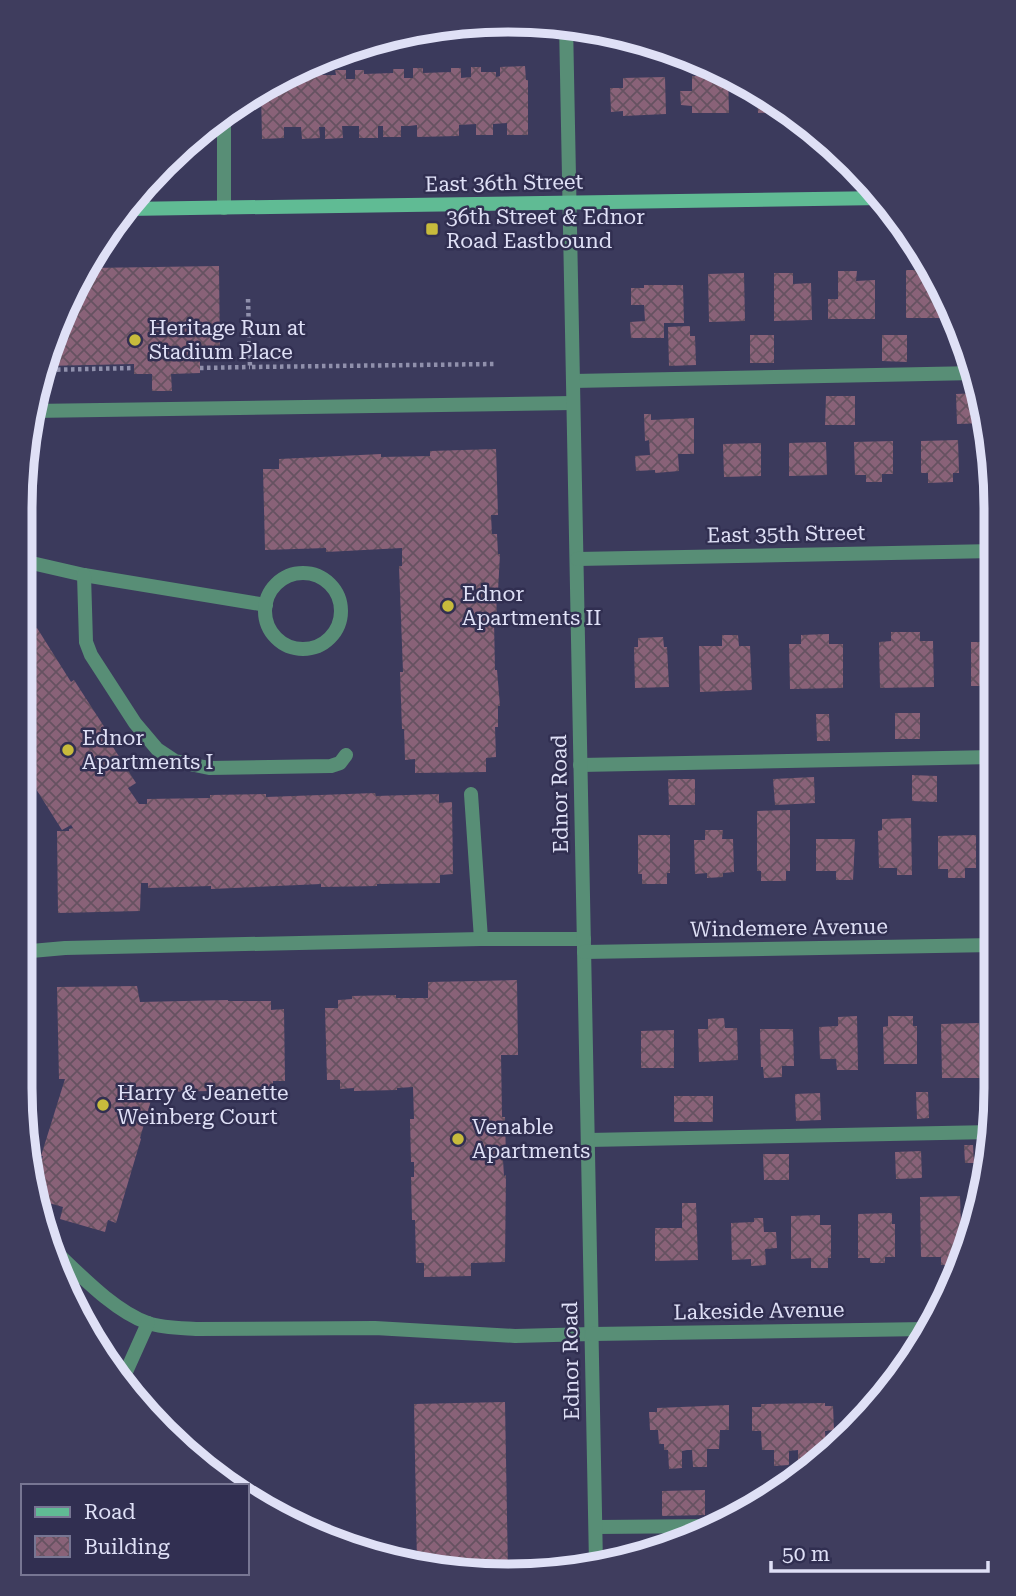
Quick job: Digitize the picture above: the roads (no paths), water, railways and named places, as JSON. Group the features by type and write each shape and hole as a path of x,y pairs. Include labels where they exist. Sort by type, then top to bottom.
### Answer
{"street":[{"name":"Ednor Road","path":"566,36 596,1556"},
{"path":"224,126 224,208"},
{"name":"East 36th Street","path":"138,209 870,198"},
{"path":"573,381 964,373"},
{"path":"42,411 573,403"},
{"name":"East 35th Street","path":"576,559 984,551"},
{"path":"32,563 84,575 266,605"},
{"path":"299,573 324,579 340,598 342,610 340,623 325,643 300,649 287,645 270,629 266,605 277,583 299,573"},
{"path":"84,575 86,642 91,655 135,723 157,749 175,761 209,768 331,766 340,763 346,755"},
{"path":"580,765 984,757"},
{"path":"471,794 481,939"},
{"name":"Windemere Avenue","path":"32,951 481,939 584,946 984,945"},
{"path":"588,1140 982,1132"},
{"path":"63,1258 127,1313 148,1323 126,1372"},
{"name":"Lakeside Avenue","path":"148,1323 196,1329 375,1328 515,1336 919,1329"},
{"path":"596,1527 694,1526"}],"place":[{"name":"36th Street & Ednor Road Eastbound","path":"432,229"},
{"name":"Heritage Run at Stadium Place","path":"135,340"},
{"name":"Ednor Apartments II","path":"448,606"},
{"name":"Ednor Apartments I","path":"68,750"},
{"name":"Harry & Jeanette Weinberg Court","path":"103,1105"},
{"name":"Venable Apartments","path":"458,1139"}]}
